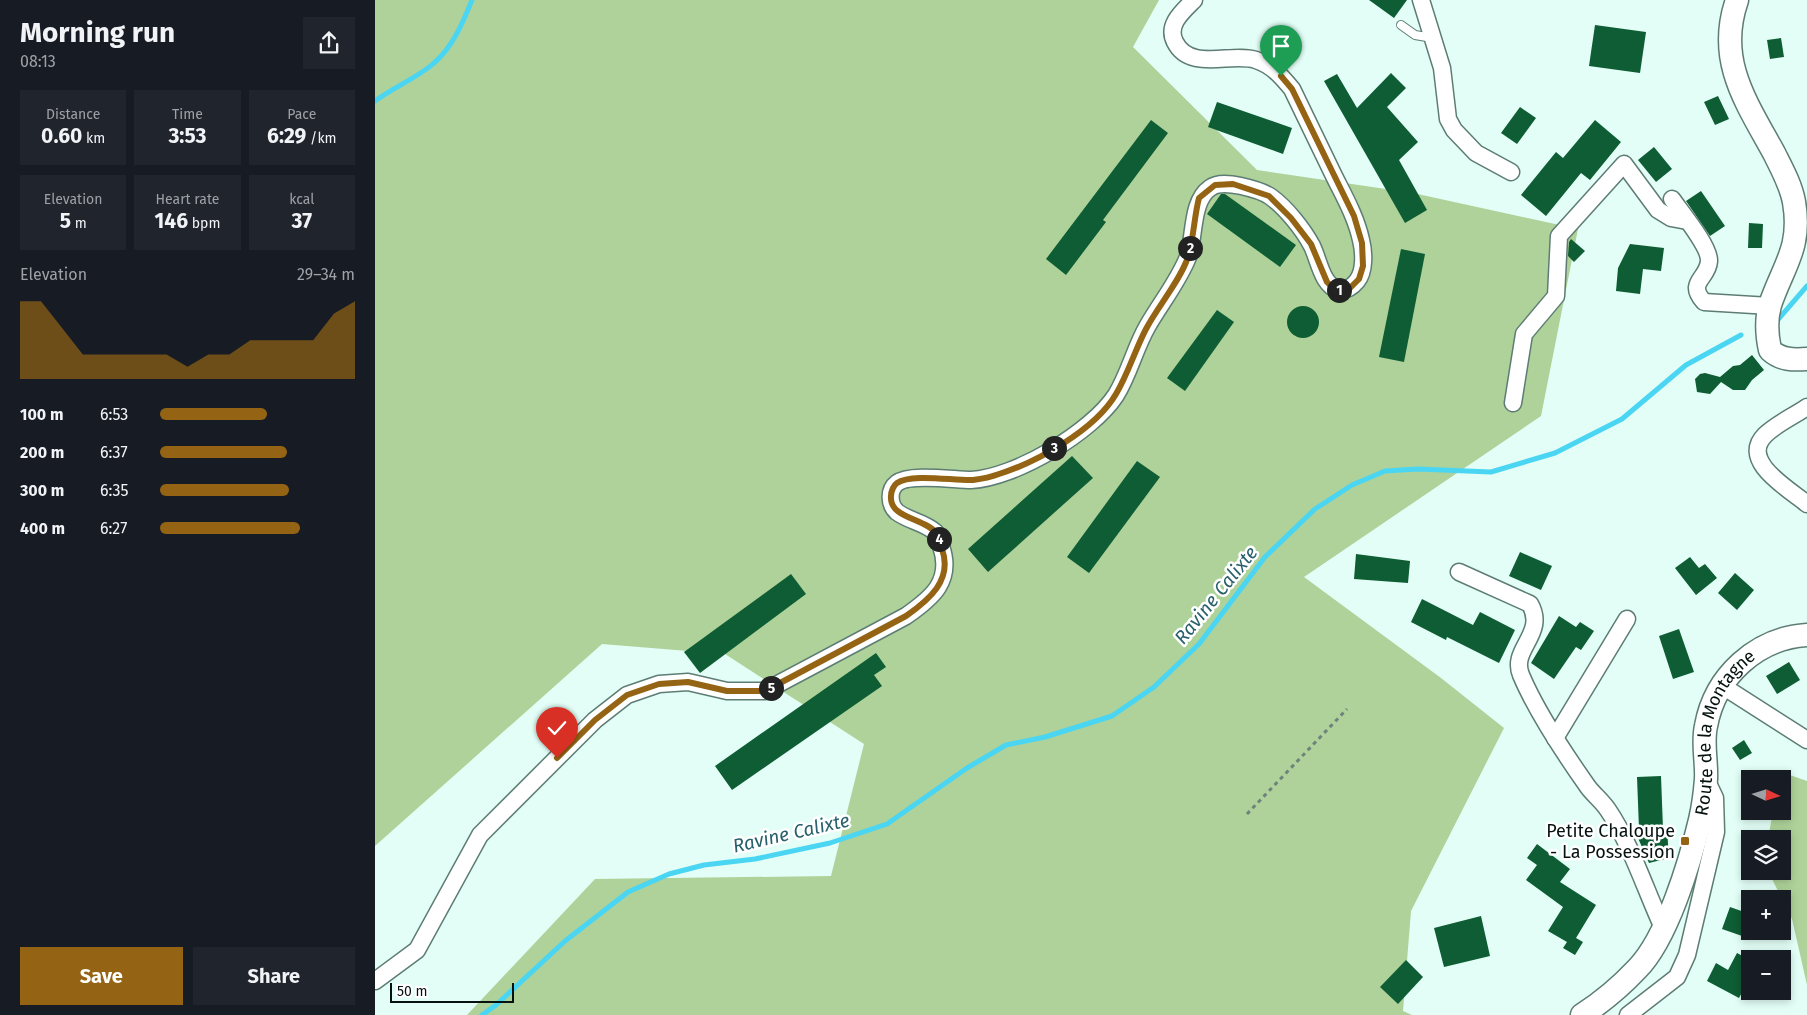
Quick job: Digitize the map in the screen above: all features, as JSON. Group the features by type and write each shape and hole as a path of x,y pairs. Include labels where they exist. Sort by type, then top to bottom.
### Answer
{"main road":[{"path":"1737,0 1731,17 1729,47 1735,76 1743,98 1786,176 1794,202 1796,228 1791,257 1770,306 1767,334 1770,350 1777,356 1803,358"},
{"name":"Route de la Montagne","path":"1582,1015 1610,994 1638,969 1654,946 1663,928 1686,869 1700,818 1706,779 1705,727 1721,685 1732,671 1755,652 1787,636 1807,635"}],"street":[{"path":"375,981 417,950 480,836 595,720 627,695 659,684 688,682 727,691 765,691 906,616 925,603 940,587 944,571 944,555 937,534 925,524 896,511 890,499 891,491 897,483 912,479 974,480 999,474 1035,460 1082,431 1115,396 1146,329 1187,259 1195,231 1199,198 1207,190 1215,185 1233,184 1269,196 1291,218 1311,244 1327,282 1333,288 1343,291 1350,288 1359,279 1363,266 1362,243 1354,216 1292,89 1281,76 1258,60 1245,57 1200,59 1187,56 1177,47 1172,37 1172,26 1180,13 1194,0"},
{"path":"1421,0 1434,38 1441,68 1445,108 1454,130 1476,153 1511,172"},
{"path":"1513,404 1524,334 1556,296 1559,236 1625,164 1658,210 1671,218 1687,221"},
{"path":"1672,199 1708,252 1710,260 1708,268 1699,279 1697,286 1698,295 1704,302 1770,306"},
{"path":"1807,406 1765,435 1756,454 1761,466 1807,504"},
{"path":"1459,572 1531,604 1536,614 1536,625 1519,659 1520,674 1555,738 1589,789 1607,809 1619,828 1663,928"},
{"path":"1555,738 1627,619"},
{"path":"1721,685 1807,740"},
{"path":"1628,1015 1677,977 1685,961 1716,832 1717,812 1715,798 1706,779"}],"lane":[{"path":"1401,25 1415,35 1434,38"}],"path":[{"path":"1247,814 1347,709"}],"green space":[{"path":"375,0 1159,0 1133,47 1257,170 1413,193 1578,229 1541,416 1304,577 1441,678 1504,728 1411,911 1403,1011 1412,1015 467,1015 595,879 831,876 864,744 725,654 602,644 375,846"},
{"path":"1791,775 1807,781 1807,985 1791,917 1791,890 1778,890 1772,880 1791,880 1791,830 1770,830 1771,820 1791,820"}],"building":[{"path":"1369,0 1407,0 1394,18"},
{"path":"1595,25 1646,32 1640,73 1589,66"},
{"path":"1781,38 1784,57 1770,59 1767,40"},
{"path":"1391,73 1406,88 1387,107 1418,142 1399,160 1427,210 1405,223 1324,81 1337,74 1357,108"},
{"path":"1718,96 1729,119 1715,125 1704,102"},
{"path":"1217,102 1292,128 1283,154 1208,127"},
{"path":"1520,107 1536,118 1517,144 1501,133"},
{"path":"1151,120 1168,133 1103,220 1106,222 1066,275 1046,259"},
{"path":"1595,120 1621,142 1590,180 1581,173 1546,216 1521,195 1556,152 1563,158"},
{"path":"1654,147 1672,169 1656,182 1638,160"},
{"path":"1701,191 1725,226 1710,236 1686,201"},
{"path":"1221,194 1225,194 1296,245 1280,267 1207,214"},
{"path":"1749,223 1763,224 1762,248 1748,248"},
{"path":"1571,239 1585,251 1574,262 1568,256"},
{"path":"1630,244 1664,248 1661,271 1643,269 1640,294 1616,291 1618,268"},
{"path":"1401,249 1425,254 1404,362 1379,357"},
{"path":"1303,306 1309,307 1314,311 1318,316 1318,328 1314,333 1309,337 1303,338 1297,337 1292,333 1288,328 1287,322 1288,316 1292,311 1297,307"},
{"path":"1217,310 1234,322 1185,391 1167,378"},
{"path":"1752,355 1764,370 1752,380 1745,390 1733,390 1721,382 1710,394 1697,392 1695,379 1700,374 1705,373 1720,377 1733,366 1740,365"},
{"path":"1072,456 1093,478 988,572 968,549"},
{"path":"1137,461 1160,477 1089,573 1067,557"},
{"path":"1520,552 1552,566 1541,590 1509,576"},
{"path":"1356,554 1410,561 1408,583 1354,579"},
{"path":"1690,557 1699,568 1705,564 1717,578 1696,595 1675,568"},
{"path":"1735,573 1754,590 1737,610 1718,593"},
{"path":"791,574 806,594 700,673 684,652"},
{"path":"1422,599 1473,625 1480,612 1515,630 1499,663 1447,637 1446,640 1411,622"},
{"path":"1559,616 1576,627 1580,622 1594,631 1581,650 1576,647 1554,679 1531,663"},
{"path":"1679,629 1694,672 1673,679 1659,636"},
{"path":"876,653 886,667 874,675 882,686 732,790 715,766"},
{"path":"1789,662 1800,680 1777,694 1766,676"},
{"path":"1744,740 1752,753 1740,760 1732,748"},
{"path":"1661,776 1663,829 1667,829 1669,858 1649,863 1634,829 1639,829 1637,777"},
{"path":"1537,844 1570,869 1560,882 1596,905 1576,938 1583,942 1575,955 1563,948 1567,942 1548,931 1563,907 1526,880 1537,865 1527,858"},
{"path":"1730,907 1741,911 1741,936 1722,929"},
{"path":"1481,916 1490,956 1444,967 1434,928"},
{"path":"1737,953 1741,955 1741,994 1739,998 1707,981 1716,963 1728,970"},
{"path":"1406,960 1423,977 1398,1004 1380,987"}],"waterway":[{"path":"375,101 420,73 441,57 457,34 472,0"},
{"name":"Ravine Calixte","path":"1776,322 1807,286"},
{"name":"Ravine Calixte","path":"482,1015 496,1005 565,941 628,892 669,874 704,865 755,859 830,843 887,824 967,768 1006,745 1045,737 1112,716 1154,687 1199,644 1265,557 1315,509 1352,485 1385,471 1418,469 1491,472 1555,453 1622,419 1686,365 1741,335"}],"place":[{"name":"Petite Chaloupe - La Possession","path":"1685,841"}],"route":[{"path":"557,758 595,720 627,695 659,684 688,682 727,691 765,691 906,616 925,603 940,587 944,571 944,555 937,534 925,524 896,511 890,499 891,491 897,483 912,479 974,480 999,474 1035,460 1082,431 1115,396 1146,329 1187,259 1195,231 1199,198 1215,185 1233,184 1269,196 1291,218 1311,244 1327,282 1333,288 1343,291 1350,288 1359,279 1363,266 1362,243 1354,216 1292,89 1281,76"}]}
